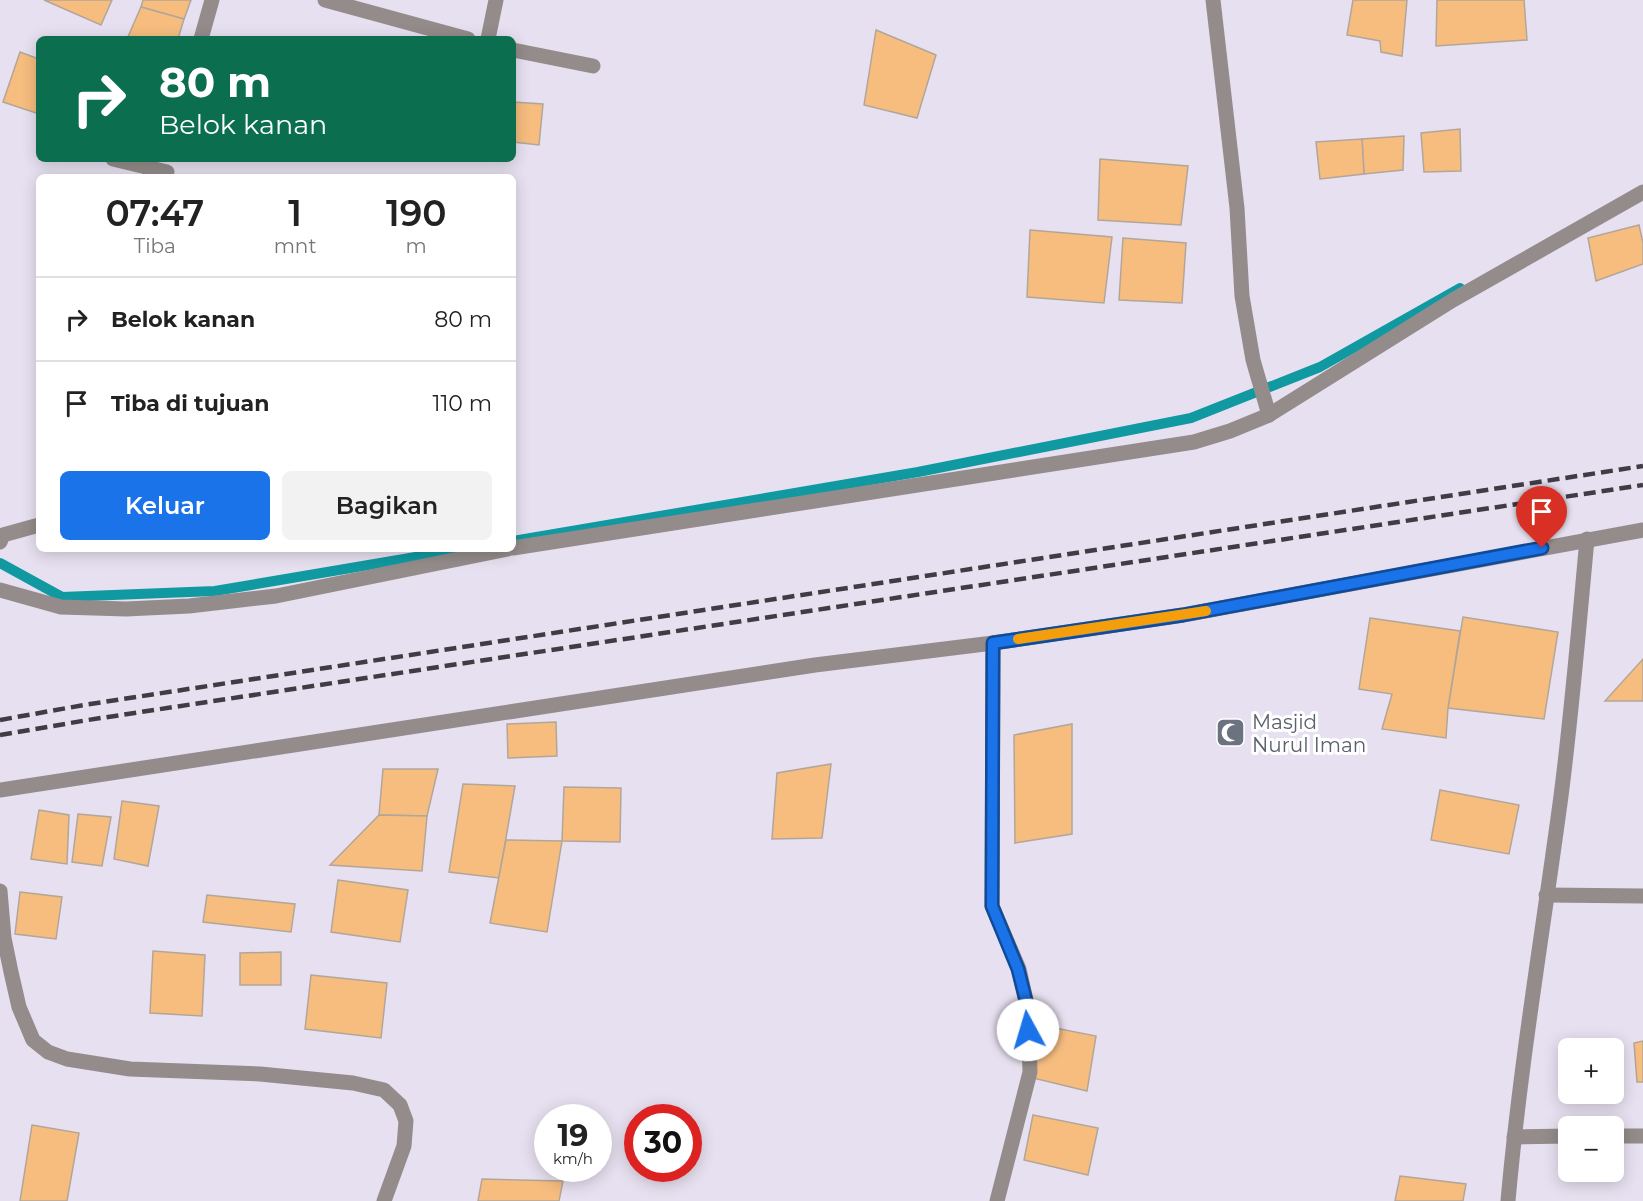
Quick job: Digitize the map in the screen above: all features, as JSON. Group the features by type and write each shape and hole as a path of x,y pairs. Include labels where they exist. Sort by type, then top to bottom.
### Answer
{"street":[{"path":"202,36 212,0"},
{"path":"325,0 457,36"},
{"path":"489,36 496,0"},
{"path":"1213,0 1237,208 1242,296 1252,360 1267,411"},
{"path":"516,51 593,66"},
{"path":"130,162 168,169"},
{"path":"516,548 1194,442 1230,431 1643,192"},
{"path":"1,538 36,526"},
{"path":"0,790 815,665 993,643 1183,615 1643,530"},
{"path":"1508,1201 1514,1137 1561,795 1587,539"},
{"path":"0,590 61,607 126,609 189,606 276,596 493,552"},
{"path":"993,643 992,906 1018,969 1028,1009 1030,1072 997,1201"},
{"path":"0,891 4,938 11,972 19,1007 33,1040 48,1052 67,1059 130,1069 260,1074 353,1083 384,1090 400,1105 406,1121 404,1146 384,1201"},
{"path":"1546,895 1643,896"},
{"path":"1514,1137 1558,1136"},
{"path":"1624,1136 1643,1136"}],"building":[{"path":"44,0 112,0 101,25"},
{"path":"143,0 191,0 184,19 141,7"},
{"path":"1353,0 1407,0 1402,56 1381,52 1380,41 1347,35"},
{"path":"1437,0 1524,0 1527,40 1436,46"},
{"path":"141,7 184,19 179,36 128,36"},
{"path":"876,30 936,55 917,118 864,105"},
{"path":"20,52 36,58 36,113 3,102"},
{"path":"516,102 543,104 539,145 516,142"},
{"path":"1460,129 1461,171 1424,172 1421,133"},
{"path":"1404,136 1403,170 1364,174 1362,139"},
{"path":"1362,139 1364,174 1320,179 1316,142"},
{"path":"1100,159 1188,166 1181,225 1098,220"},
{"path":"1639,225 1643,243 1643,264 1596,281 1588,238"},
{"path":"1030,230 1112,237 1104,303 1027,297"},
{"path":"1123,238 1186,243 1182,303 1119,300"},
{"path":"1463,617 1558,632 1544,719 1448,708"},
{"path":"1370,618 1460,631 1448,708 1446,738 1382,729 1392,694 1359,689"},
{"path":"1643,659 1643,701 1605,701"},
{"path":"556,722 557,756 508,758 507,724"},
{"path":"1072,724 1072,834 1015,843 1014,735"},
{"path":"831,764 822,838 772,839 777,773"},
{"path":"383,769 438,769 427,816 379,815"},
{"path":"463,784 515,786 499,878 449,872"},
{"path":"564,787 621,788 620,842 562,841"},
{"path":"1440,790 1519,805 1509,854 1431,840"},
{"path":"122,801 159,806 148,866 114,859"},
{"path":"39,810 69,815 67,864 31,859"},
{"path":"78,814 111,817 102,866 72,862"},
{"path":"379,815 427,816 422,871 330,865"},
{"path":"506,840 562,841 547,932 490,923"},
{"path":"338,880 408,890 400,942 331,932"},
{"path":"20,892 62,897 56,939 15,934"},
{"path":"207,895 295,904 291,932 203,922"},
{"path":"153,951 205,955 202,1016 150,1013"},
{"path":"281,952 281,985 240,985 240,953"},
{"path":"311,975 387,983 381,1038 305,1029"},
{"path":"1040,1025 1096,1036 1087,1091 1033,1078"},
{"path":"1643,1041 1643,1082 1637,1082 1634,1043"},
{"path":"1033,1115 1098,1128 1088,1175 1024,1160"},
{"path":"32,1125 79,1133 67,1201 20,1201"},
{"path":"1400,1176 1466,1184 1463,1201 1395,1201"},
{"path":"482,1179 563,1182 559,1201 478,1201"}],"waterway":[{"path":"516,540 918,472 1191,418 1320,367 1460,288"},
{"path":"0,563 62,597 215,591 445,552"}],"railway":[{"path":"0,720 84,705 1643,466"},
{"path":"0,735 1643,485"}],"slow traffic":[{"path":"1018,639 1206,611"}],"place":[{"name":"Masjid Nurul Iman","path":"1231,733"}],"route":[{"path":"1028,1030 1028,1009 1018,969 992,906 993,643 1183,615 1542,548"}]}
